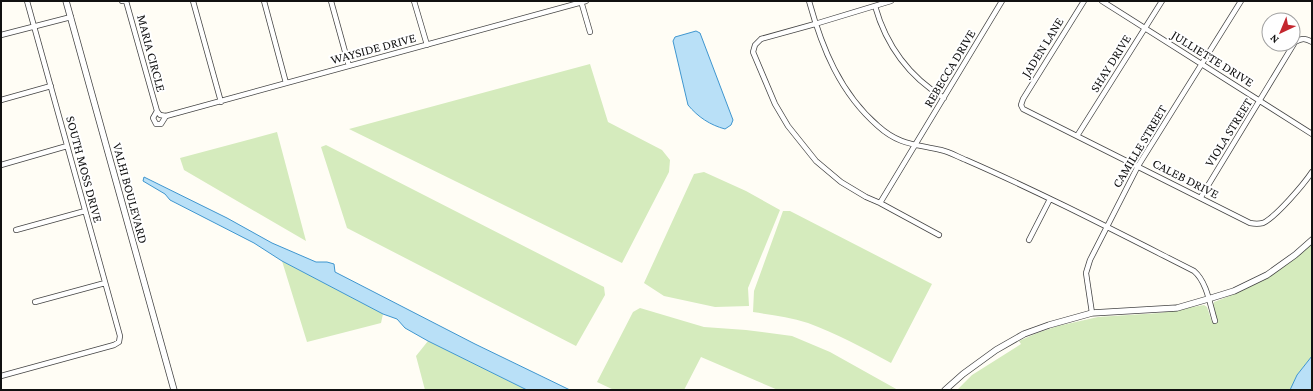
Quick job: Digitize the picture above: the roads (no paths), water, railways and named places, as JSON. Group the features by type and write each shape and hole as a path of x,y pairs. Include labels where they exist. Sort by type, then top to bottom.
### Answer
{"street":[{"name":"SOUTH MOSS DRIVE","path":"1,376 114,345 119,342 120,336 27,1"},
{"name":"VALHI BOULEVARD","path":"66,1 174,390"},
{"name":"MARIA CIRCLE","path":"122,1 126,1 157,111 160,115 166,116 161,124 156,124 153,118 157,111"},
{"path":"193,1 221,102"},
{"path":"264,1 286,83"},
{"path":"331,1 349,66"},
{"path":"414,1 427,45"},
{"path":"583,1 590,32"},
{"name":"WAYSIDE DRIVE","path":"166,116 583,1"},
{"path":"809,1 815,24 839,80 860,109 878,127 896,139 915,146 943,150 1019,183 1194,271 1200,276 1204,283 1215,321"},
{"path":"891,1 761,39 755,45 754,52 775,104 788,126 816,161 841,182 866,197 938,234"},
{"name":"REBECCA DRIVE","path":"880,203 1002,1"},
{"name":"JADEN LANE","path":"1021,105 1084,1"},
{"name":"JULLIETTE DRIVE","path":"1102,1 1312,134"},
{"name":"SHAY DRIVE","path":"1077,136 1162,1"},
{"name":"CAMILLE STREET","path":"1092,313 1087,267 1106,227 1138,166 1241,1"},
{"path":"874,6 883,31 893,50 901,61 922,82 944,98"},
{"path":"1,35 71,17"},
{"name":"VIOLA STREET","path":"1200,197 1296,42 1306,38 1312,42"},
{"path":"1,100 50,86"},
{"name":"CALEB DRIVE","path":"1021,105 1026,111 1250,223 1258,224 1265,222 1290,200 1306,182 1312,172"},
{"path":"1,165 67,146"},
{"path":"1029,240 1050,199"},
{"path":"16,230 85,210"},
{"path":"945,390 963,374 996,350 1049,325 1092,313 1177,308 1208,300 1234,291 1266,275 1295,255 1312,240"},
{"path":"35,302 105,283"}],"water":[{"path":"696,31 700,33 733,120 731,125 725,129 705,120 688,105 673,41 675,37"},
{"path":"144,177 227,218 272,243 316,262 327,262 334,264 335,272 475,344 570,390 527,390 428,341 405,328 397,319 383,314 282,261 254,243 170,200 165,194 143,181"},
{"path":"1312,356 1312,390 1290,390 1297,375"}]}
